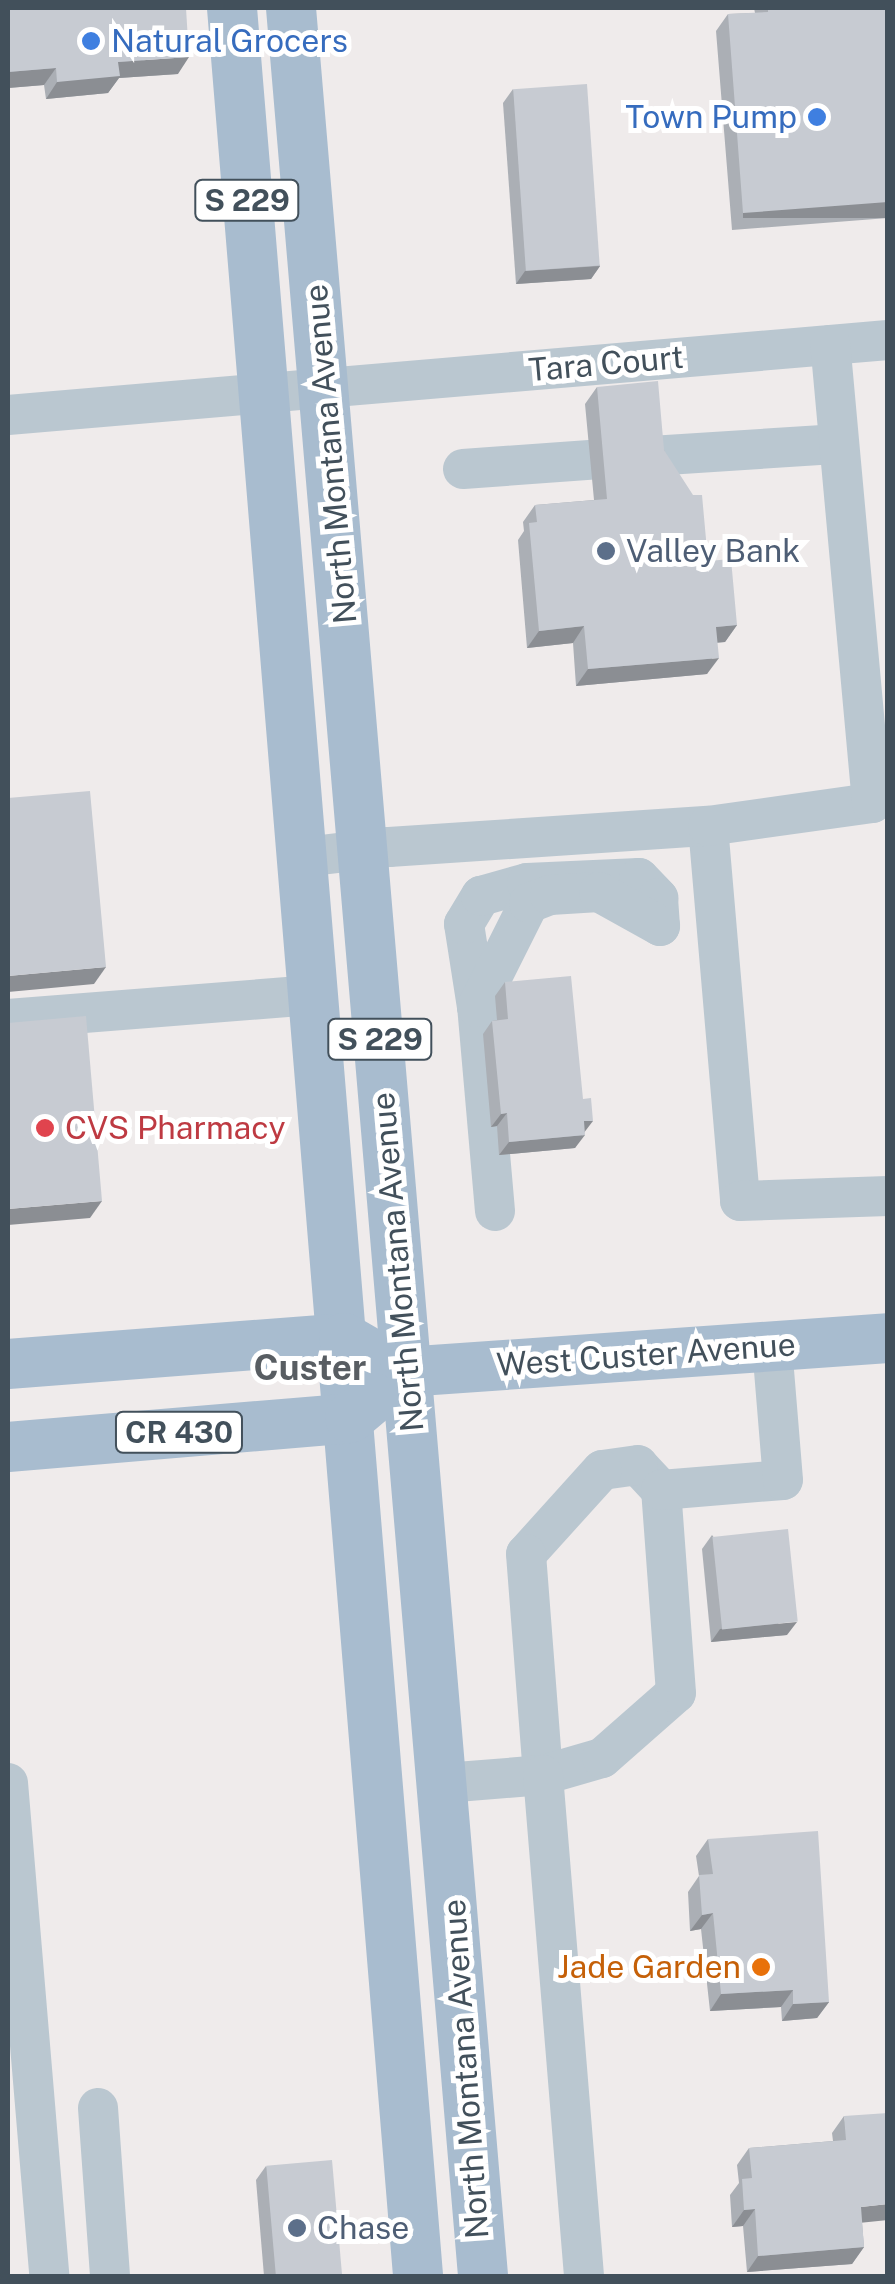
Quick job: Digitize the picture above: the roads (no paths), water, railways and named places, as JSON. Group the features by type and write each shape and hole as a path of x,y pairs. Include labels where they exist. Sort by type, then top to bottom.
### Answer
{"main road":[{"name":"North Montana Avenue","path":"232,8 316,995 418,2276"},
{"name":"North Montana Avenue","path":"292,8 483,2276"},
{"path":"8,1364 344,1338 404,1372 350,1418"},
{"name":"West Custer Avenue","path":"404,1372 888,1338"},
{"name":"CR 430","path":"8,1447 350,1418"}],"street":[{"name":"Tara Court","path":"8,415 888,340"},
{"path":"304,857 708,826 880,803 830,345"},
{"path":"651,456 840,444"},
{"path":"463,469 590,460"},
{"path":"708,826 740,1201 888,1196"},
{"path":"495,1211 477,1007 529,903 550,895 599,892 660,926"},
{"path":"8,1019 316,995"},
{"path":"662,1490 783,1480 772,1346"},
{"path":"444,1783 543,1775 602,1758 676,1693 662,1490 638,1465 602,1470 526,1554 543,1775 584,2276"},
{"path":"8,1783 48,2276"},
{"path":"98,2108 110,2276"}],"place":[{"name":"Natural Grocers","path":"91,41"},
{"name":"Town Pump","path":"817,117"},
{"name":"Valley Bank","path":"606,551"},
{"name":"CVS Pharmacy","path":"45,1128"},
{"name":"Jade Garden","path":"761,1967"},
{"name":"Chase","path":"297,2228"}],"district":[{"name":"Custer","path":"310,1368"}]}
